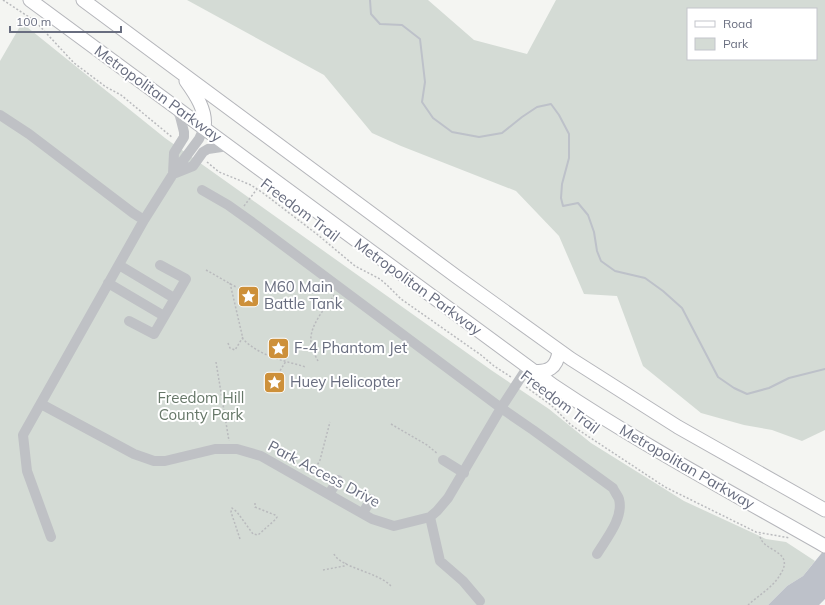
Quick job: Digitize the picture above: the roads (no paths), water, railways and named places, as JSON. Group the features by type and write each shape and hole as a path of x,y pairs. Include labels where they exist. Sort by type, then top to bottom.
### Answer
{"main road":[{"name":"Metropolitan Parkway","path":"30,0 530,370 580,404 660,453 820,543"},
{"name":"Metropolitan Parkway","path":"83,0 559,351 658,416 825,510"},
{"path":"179,72 195,93 200,103 204,118 204,128"},
{"path":"530,370 541,372 551,368 556,361 559,351"}],"street":[{"path":"173,174 174,152 184,137 182,120 175,107"},
{"path":"0,115 24,131 144,220"},
{"path":"51,537 27,471 23,435 144,220 204,128"},
{"path":"173,174 193,166 203,152 208,149 228,146"},
{"path":"202,190 238,212 501,408 613,488 619,499 620,513 597,554"},
{"path":"119,265 174,298"},
{"path":"129,321 154,334 186,279 160,265"},
{"path":"108,284 164,316"},
{"path":"480,601 463,581 440,562 430,517 448,498 518,381 530,370"},
{"name":"Park Access Drive","path":"41,404 144,459 165,461 216,449 237,449 261,456 372,518 394,526 430,517"},
{"path":"443,460 464,473"},
{"path":"329,494 338,480"},
{"path":"363,513 371,499"}],"waterway":[{"path":"370,0 371,14 380,24 402,25 420,39 425,82 422,102 433,118 452,132 479,137 502,133 537,107 551,104 559,115 569,134 569,158 562,184 561,198 563,206 578,203 588,215 601,261 615,271 645,278 663,291 682,308 718,377 734,388 747,394 769,388 789,378 825,369"}],"place":[{"name":"M60 Main Battle Tank","path":"249,296"},
{"name":"F-4 Phantom Jet","path":"278,348"},
{"name":"Huey Helicopter","path":"275,382"}],"park label":[{"name":"Freedom Hill County Park","path":"201,406"}]}
